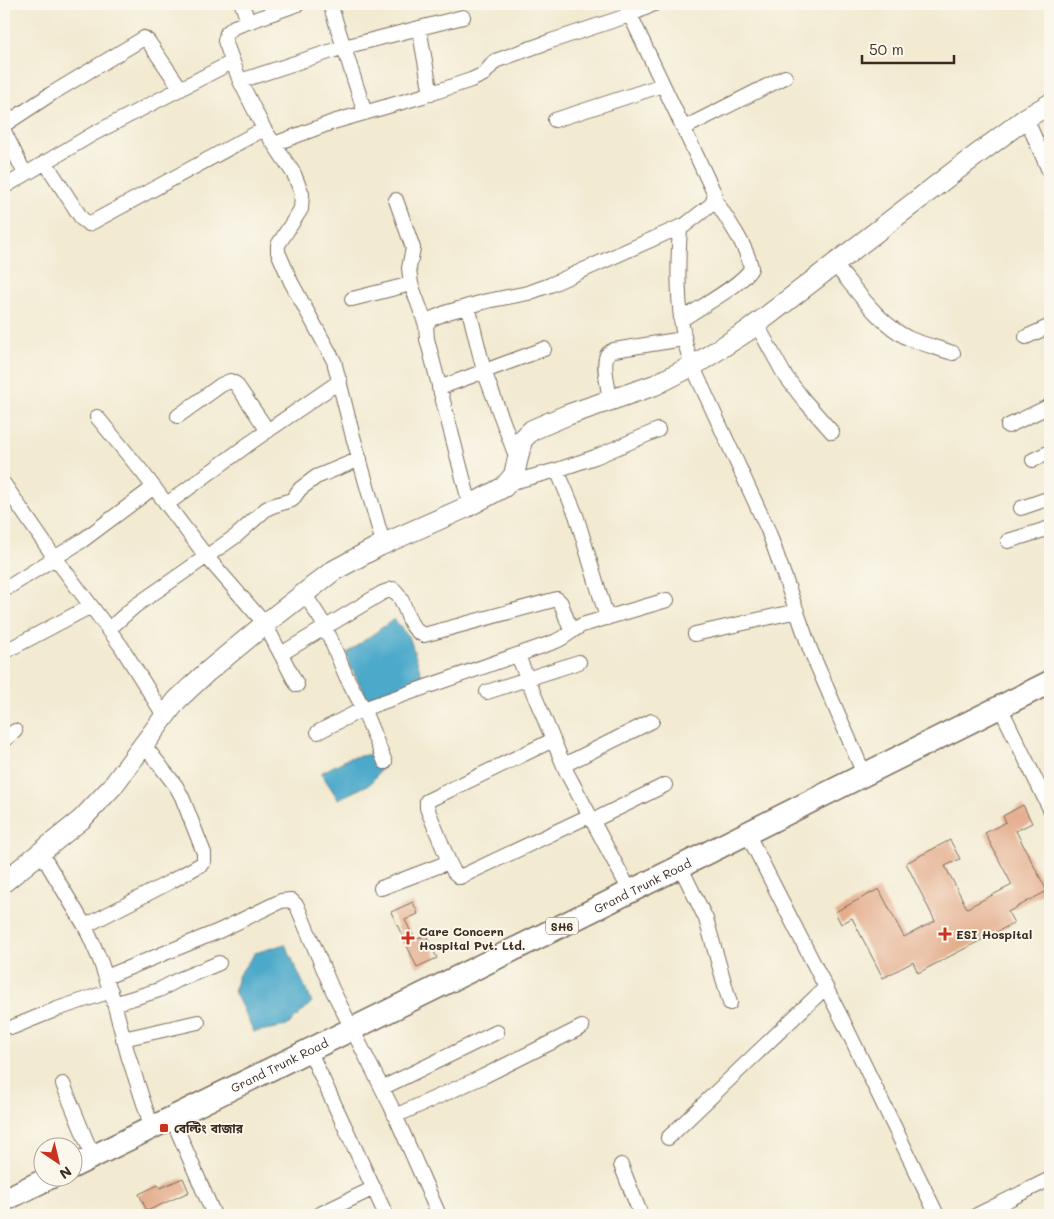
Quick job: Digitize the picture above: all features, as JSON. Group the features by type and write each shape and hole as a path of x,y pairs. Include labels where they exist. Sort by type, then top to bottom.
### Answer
{"main road":[{"name":"Grand Trunk Road","path":"82,1162 1050,682"},
{"path":"11,1197 33,1186"}],"street":[{"path":"242,4 248,22"},
{"path":"298,4 234,27 225,36 232,62 264,129 298,181 302,194 301,209 278,245 278,252 291,282 334,361 383,544"},
{"path":"330,4 366,113"},
{"path":"274,144 309,130 431,94 480,77 496,62 628,9 654,4"},
{"path":"628,9 714,191 715,200 749,258 751,268 735,285 682,320"},
{"path":"240,81 344,47 463,17"},
{"path":"419,28 431,94"},
{"path":"4,125 51,94 144,38 181,89"},
{"path":"4,187 93,134 232,62"},
{"path":"684,128 784,77"},
{"path":"555,120 663,85"},
{"path":"509,483 514,476 522,440 532,430 567,415 655,385 692,365 757,325 1026,118 1050,104"},
{"path":"1026,118 1050,173"},
{"path":"45,162 82,219 89,224 264,129"},
{"path":"4,131 25,174"},
{"path":"396,200 413,248 408,268 411,284 426,325 427,339 470,505"},
{"path":"426,325 431,319 468,306 550,285 682,226 715,200"},
{"path":"682,226 679,234 679,292 683,339 692,365 768,530 810,649 864,774"},
{"path":"834,264 875,311 898,332 909,338 953,353"},
{"path":"352,299 411,284"},
{"path":"468,306 484,371 517,459"},
{"path":"757,325 784,374 832,432"},
{"path":"1026,337 1050,326"},
{"path":"610,401 606,365 606,358 609,352 683,339"},
{"path":"439,388 544,349"},
{"path":"178,416 221,385 230,381 236,384 268,431"},
{"path":"167,504 340,381"},
{"path":"1008,426 1050,406"},
{"path":"97,417 154,487 206,556 265,624 297,685"},
{"path":"4,882 82,819 112,787 177,700 201,677 265,624 333,572 383,544 470,505 509,483 595,458 658,430"},
{"path":"1034,460 1050,452"},
{"path":"108,630 135,606 236,536 266,509 292,500 300,489 316,477 360,459"},
{"path":"557,470 576,515 607,618"},
{"path":"4,484 108,630 165,716"},
{"path":"4,590 55,558 154,487"},
{"path":"1021,508 1050,498"},
{"path":"1008,541 1050,528"},
{"path":"281,654 325,626 382,593 393,589 400,596 414,628 424,634 557,600 561,603 571,631"},
{"path":"304,593 325,626 385,762"},
{"path":"318,732 363,709 565,638 571,631 582,625 668,600"},
{"path":"4,652 90,606"},
{"path":"694,634 797,611"},
{"path":"518,656 564,765 630,892"},
{"path":"487,692 579,662"},
{"path":"1000,707 1050,809"},
{"path":"564,765 652,721"},
{"path":"4,740 15,731"},
{"path":"553,740 427,801 427,808 448,862 454,872 460,876 665,785"},
{"path":"84,926 168,883 204,861 204,853 182,797 170,777 144,745"},
{"path":"747,833 826,987 937,1215"},
{"path":"41,853 84,926 100,960 152,1128"},
{"path":"381,888 448,862"},
{"path":"680,866 706,919 730,1003"},
{"path":"106,977 219,931 281,901 291,900 297,906 332,989 382,1088 439,1215"},
{"path":"13,1027 57,1009 158,990 219,962"},
{"path":"668,1138 826,987"},
{"path":"123,1039 198,1022"},
{"path":"395,1116 482,1077 582,1027"},
{"path":"382,1088 497,1032"},
{"path":"309,1050 386,1215"},
{"path":"63,1084 93,1157"},
{"path":"172,1118 214,1215"},
{"path":"621,1165 641,1215"},
{"path":"977,1215 1050,1179"},
{"path":"318,1215 374,1188"}],"water":[{"path":"394,619 410,639 423,679 369,701 349,664 347,653"},
{"path":"371,754 384,765 370,784 338,799 321,773 349,758"},
{"path":"285,944 312,1002 287,1026 254,1032 234,991 238,976 255,953"}],"building":[{"path":"1023,805 1032,823 1016,831 1047,891 1008,912 1014,923 918,973 913,962 883,978 852,918 841,924 835,912 879,889 904,937 935,921 906,863 950,840 960,859 945,866 967,908 1012,885 985,833 1006,822 1003,816"},
{"path":"413,902 418,914 405,920 415,940 426,935 437,958 417,967 391,912"},
{"path":"183,1178 189,1192 147,1211 139,1194 158,1185 160,1188"}],"place":[{"name":"ESI Hospital","path":"945,934"},
{"name":"Care Concern Hospital Pvt. Ltd.","path":"408,938"},
{"name":"বেল্টিং বাজার","path":"164,1128"}]}
